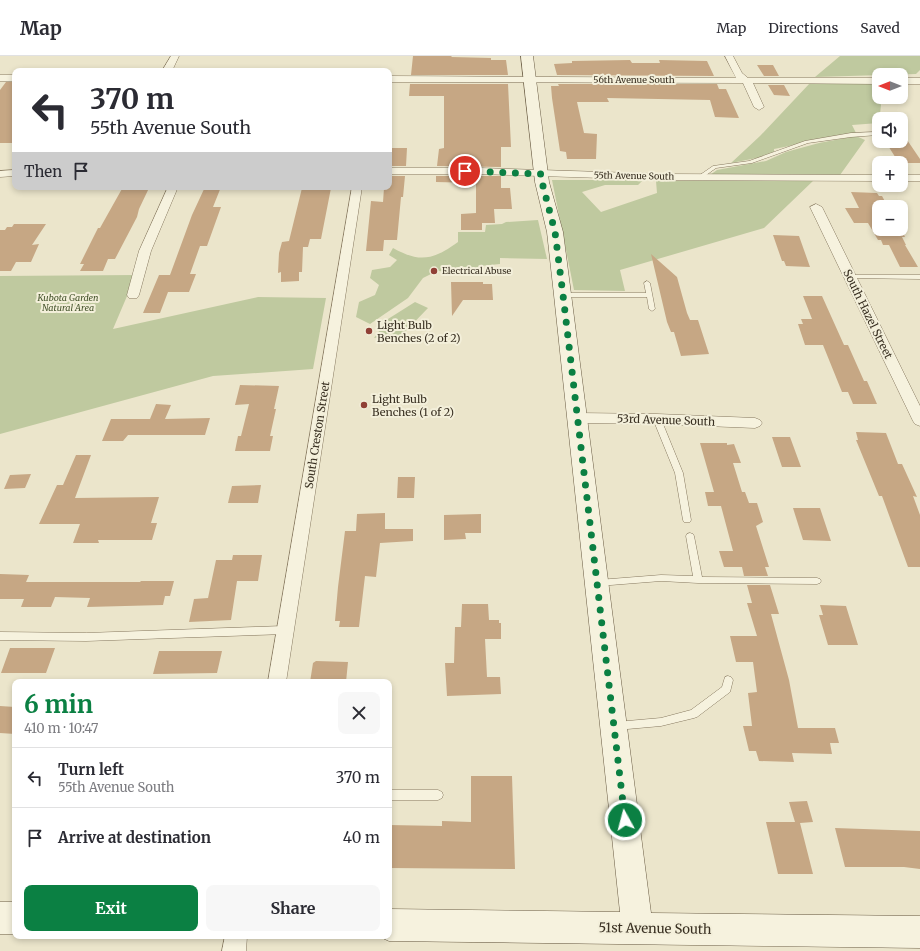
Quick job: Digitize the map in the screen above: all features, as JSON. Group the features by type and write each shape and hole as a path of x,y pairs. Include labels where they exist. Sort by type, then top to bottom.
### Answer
{"street":[{"path":"169,68 175,56"},
{"path":"527,56 542,182 555,232 563,295 637,928"},
{"path":"729,56 738,75 747,80 759,107"},
{"path":"0,78 12,78"},
{"name":"56th Avenue South","path":"392,79 872,81"},
{"path":"908,81 920,81"},
{"name":"55th Avenue South","path":"392,171 480,171 541,174 700,177 872,178"},
{"path":"0,174 12,173"},
{"path":"908,178 920,178"},
{"path":"133,295 144,251 172,190"},
{"name":"South Creston Street","path":"278,679 357,190"},
{"name":"South Hazel Street","path":"816,207 920,421"},
{"name":"53rd Avenue South","path":"577,418 657,418 755,423"},
{"path":"0,918 12,918"},
{"name":"51st Avenue South","path":"392,925 920,932"},
{"path":"234,951 236,939"}],"lane":[{"path":"700,177 715,168 750,162 807,142 851,135 872,134"},
{"path":"850,277 920,277"},
{"path":"647,283 652,309"},
{"path":"563,295 649,295"},
{"path":"657,418 679,473 687,520"},
{"path":"690,536 698,580"},
{"path":"596,583 661,578 698,580 817,581"},
{"path":"0,636 86,637 286,630"},
{"path":"614,726 661,722 694,714 727,689 728,680"},
{"path":"392,795 438,795"}],"green space":[{"path":"840,56 920,56 920,70 916,74 908,74 908,68 872,68 872,75 815,77"},
{"path":"810,83 871,83 872,104 881,105 880,112 872,112 872,124 852,125 856,133 774,149 774,152 762,157 731,163 760,136"},
{"path":"856,136 865,140 840,175 710,175 717,170 766,161 786,152 819,143"},
{"path":"552,180 643,180 638,185 605,185 582,192 601,212 657,193 656,181 814,180 764,228 620,270 625,291 574,290"},
{"path":"538,220 547,259 500,258 500,264 480,266 471,272 437,271 423,278 408,298 370,324 356,317 359,302 375,295 379,285 370,278 372,270 390,267 397,260 389,255 393,248 411,256 434,256 458,242 458,232 485,232 486,225"},
{"name":"Kubota Garden Natural Area","path":"136,275 113,329 258,297 326,298 313,369 213,376 0,434 0,276"},
{"path":"415,302 428,308 402,335 374,338 388,319"}],"building":[{"path":"413,56 452,56 451,57 506,60 508,75 411,75"},
{"path":"630,60 632,63 660,63 659,60 707,61 714,76 557,75 554,64 572,63 572,61"},
{"path":"757,65 773,65 779,76 764,76"},
{"path":"6,82 12,82 12,143 0,143 0,90"},
{"path":"410,84 508,84 511,147 501,147 501,167 437,166 439,149 444,148 444,96 409,96"},
{"path":"558,84 717,84 719,89 726,89 739,118 715,117 710,100 607,98 609,102 577,102 584,133 597,134 596,159 567,159 566,152 560,151 552,98 551,86 559,86"},
{"path":"768,85 784,85 790,96 774,95"},
{"path":"908,141 920,159 920,163 908,163 908,156 895,156 889,148 908,148"},
{"path":"392,148 407,148 406,166 392,166"},
{"path":"392,176 405,176 403,197 401,197 397,240 384,240 383,251 366,251 371,201 383,202 384,190 392,190"},
{"path":"436,176 501,176 501,188 510,188 512,209 494,209 495,223 482,223 482,230 461,230 461,214 476,213 476,183 436,182"},
{"path":"121,190 148,190 137,217 115,259 108,259 103,271 80,271 84,264 80,264 98,228 100,228"},
{"path":"204,190 220,190 213,207 221,207 207,246 200,246 190,274 196,274 189,292 168,292 160,313 143,313 159,275 170,275 192,215"},
{"path":"302,190 331,190 321,239 310,239 308,247 303,247 302,272 299,272 299,281 281,282 281,272 278,273 279,253 282,242 289,241"},
{"path":"851,192 877,193 879,196 882,196 884,200 872,200 872,230 868,223 854,223 845,208 859,208"},
{"path":"14,224 46,224 32,245 39,244 31,262 16,262 11,271 0,271 0,230 5,230 7,227 12,227"},
{"path":"773,235 799,236 810,267 786,266 784,261 782,261"},
{"path":"876,236 904,236 902,237 905,245 918,267 900,267 889,245 883,245 881,240 878,240"},
{"path":"651,254 677,277 687,313 690,320 698,320 709,354 681,356 674,332 671,332 667,322"},
{"path":"451,282 483,282 483,284 492,284 493,300 463,300 452,316"},
{"path":"803,296 822,296 844,345 848,345 864,381 867,381 877,404 853,404 848,392 842,392 823,345 805,345 798,324 803,324 801,319 812,319"},
{"path":"240,385 279,386 270,436 273,436 270,451 235,451 238,436 241,436 249,404 235,405"},
{"path":"156,404 171,405 165,419 210,418 205,435 128,435 123,441 102,441 111,419 150,419"},
{"path":"856,432 886,433 898,464 902,464 917,497 913,496 920,515 920,567 908,567 882,496 879,496 856,440 858,440"},
{"path":"772,437 790,437 801,467 782,467"},
{"path":"700,443 727,443 727,445 734,444 741,463 733,463 742,492 745,492 749,503 757,503 763,522 756,526 769,567 765,567 768,576 744,576 742,567 724,567 719,551 733,551 721,506 708,506 705,492 714,492"},
{"path":"76,455 91,455 75,498 159,497 151,523 157,523 152,540 98,540 99,543 73,543 80,524 39,524 57,485 63,485"},
{"path":"31,474 25,488 4,489 10,475"},
{"path":"398,477 415,477 414,498 397,498"},
{"path":"261,485 258,503 228,503 232,486"},
{"path":"793,508 820,508 831,541 803,540"},
{"path":"385,513 385,529 413,529 413,541 380,543 376,577 365,576 359,627 339,627 340,621 335,621 345,531 356,531 357,514"},
{"path":"481,514 481,533 465,533 466,539 444,540 444,515"},
{"path":"233,555 262,555 258,581 237,581 231,620 189,622 194,599 208,598 216,560 232,560"},
{"path":"0,574 29,575 26,582 174,581 170,596 165,596 163,605 87,607 90,598 55,597 51,607 21,607 24,599 0,599"},
{"path":"747,585 770,585 779,614 771,614 789,680 798,728 835,728 839,743 830,743 832,754 792,753 794,762 759,761 756,751 749,751 743,726 752,726 748,693 757,692 753,662 736,662 730,636 757,636 747,603 752,603"},
{"path":"462,604 488,604 489,620 499,620 499,623 501,623 501,639 485,639 487,677 500,677 501,694 447,696 445,663 454,663 455,627 461,627"},
{"path":"820,605 846,606 858,645 828,645 819,615 823,615"},
{"path":"10,648 55,648 46,673 1,673"},
{"path":"159,651 222,651 217,673 153,674"},
{"path":"316,661 348,662 346,679 310,679 313,663"},
{"path":"0,706 12,707 12,734 0,733"},
{"path":"471,776 512,776 515,869 392,868 392,825 442,826 442,821 471,822"},
{"path":"807,801 813,822 800,823 813,874 778,874 766,822 795,822 789,802"},
{"path":"835,828 920,831 920,869 904,867 845,867"}],"place":[{"name":"Electrical Abuse","path":"434,271"},
{"name":"Light Bulb Benches (2 of 2)","path":"369,331"},
{"name":"Light Bulb Benches (1 of 2)","path":"364,405"}],"route":[{"path":"465,171 541,174 555,232 625,820"}]}
